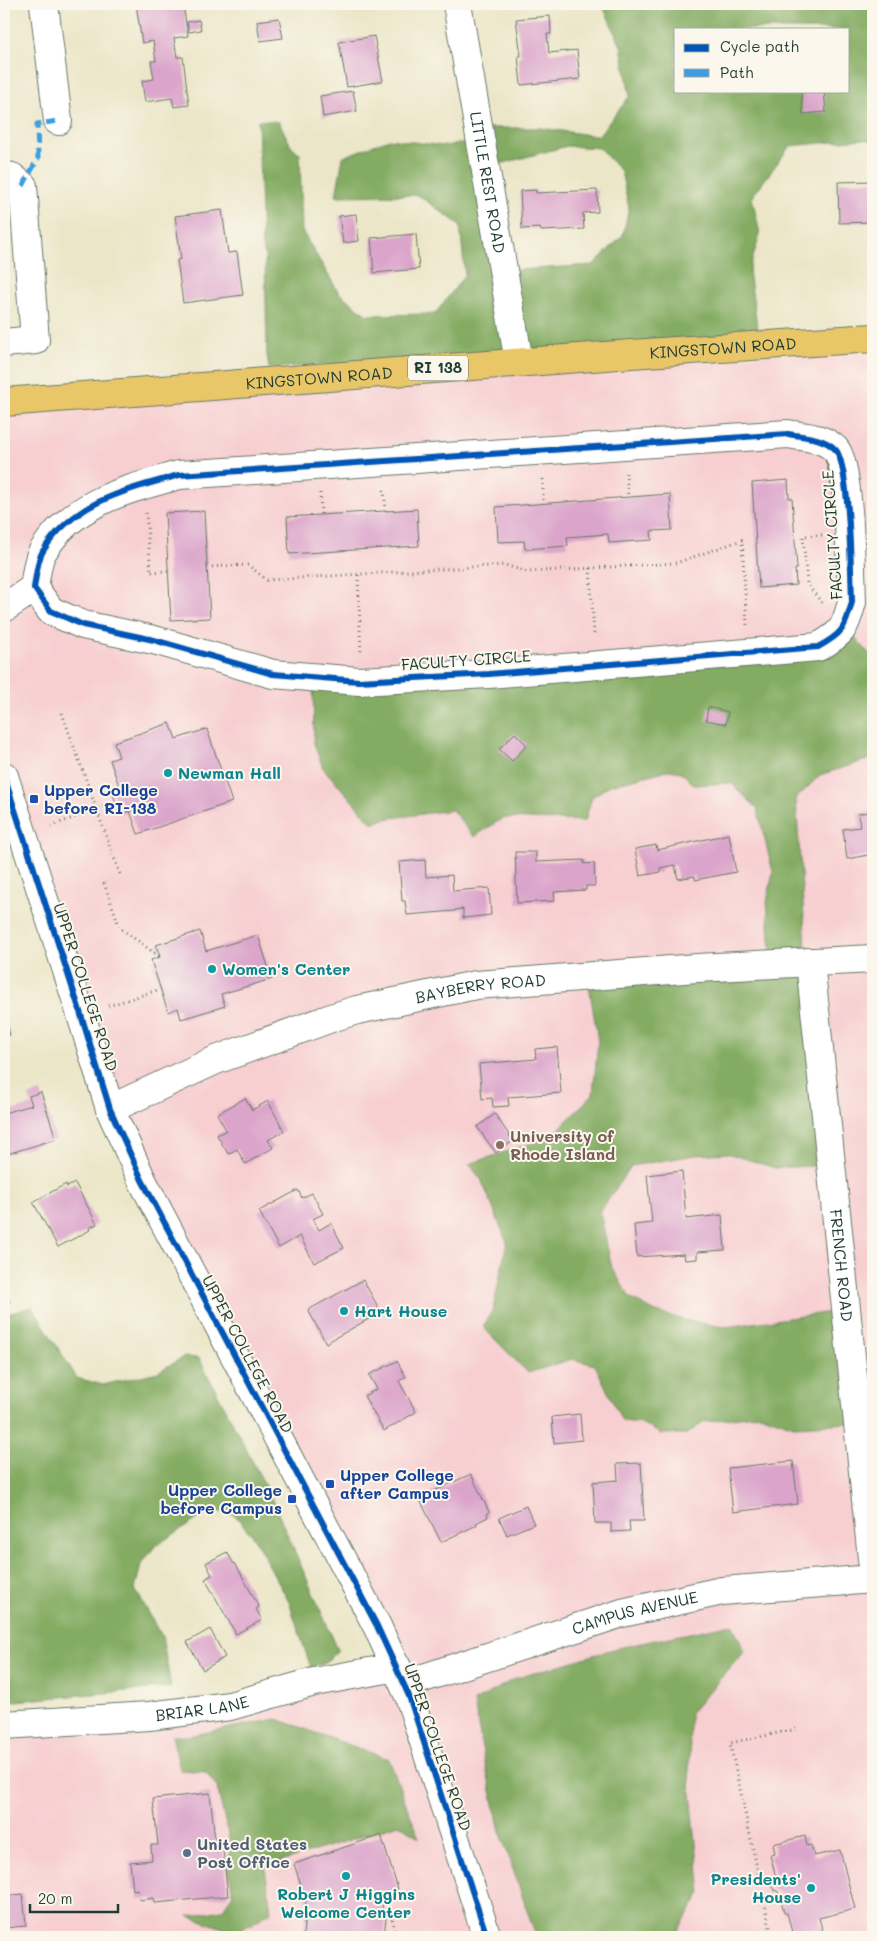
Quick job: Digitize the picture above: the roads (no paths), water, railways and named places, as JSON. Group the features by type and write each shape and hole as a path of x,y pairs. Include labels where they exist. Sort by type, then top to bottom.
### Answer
{"main road":[{"name":"KINGSTOWN ROAD","path":"4,402 519,362 873,338"}],"street":[{"path":"44,4 58,121"},
{"name":"LITTLE REST ROAD","path":"457,4 519,362"},
{"path":"4,175 12,176 23,186 35,340 4,344"},
{"name":"FACULTY CIRCLE","path":"788,434 821,439 836,450 844,473 852,602 837,637 818,647 489,674 359,681 273,674 154,640 83,625 51,610 34,588 42,552 66,523 88,506 129,489 180,475 788,434"},
{"path":"4,608 34,588"},
{"name":"UPPER COLLEGE ROAD","path":"4,776 110,1109 142,1180 377,1626 401,1676 487,1937"},
{"name":"BAYBERRY ROAD","path":"110,1109 216,1060 334,1017 357,1010 476,985 678,969 873,959"},
{"name":"FRENCH ROAD","path":"810,962 873,1568"},
{"name":"CAMPUS AVENUE","path":"401,1676 622,1613 722,1591 873,1579"},
{"name":"BRIAR LANE","path":"4,1725 148,1716 230,1706 314,1682 401,1676"}],"place":[{"name":"Newman Hall","path":"168,773"},
{"name":"Upper College before RI-138","path":"34,799"},
{"name":"Women's Center","path":"212,969"},
{"name":"University of Rhode Island","path":"500,1145"},
{"name":"Hart House","path":"344,1311"},
{"name":"Upper College after Campus","path":"330,1484"},
{"name":"Upper College before Campus","path":"292,1499"},
{"name":"United States Post Office","path":"187,1853"},
{"name":"Robert J Higgins Welcome Center","path":"346,1876"},
{"name":"Presidents' House","path":"811,1888"}]}
